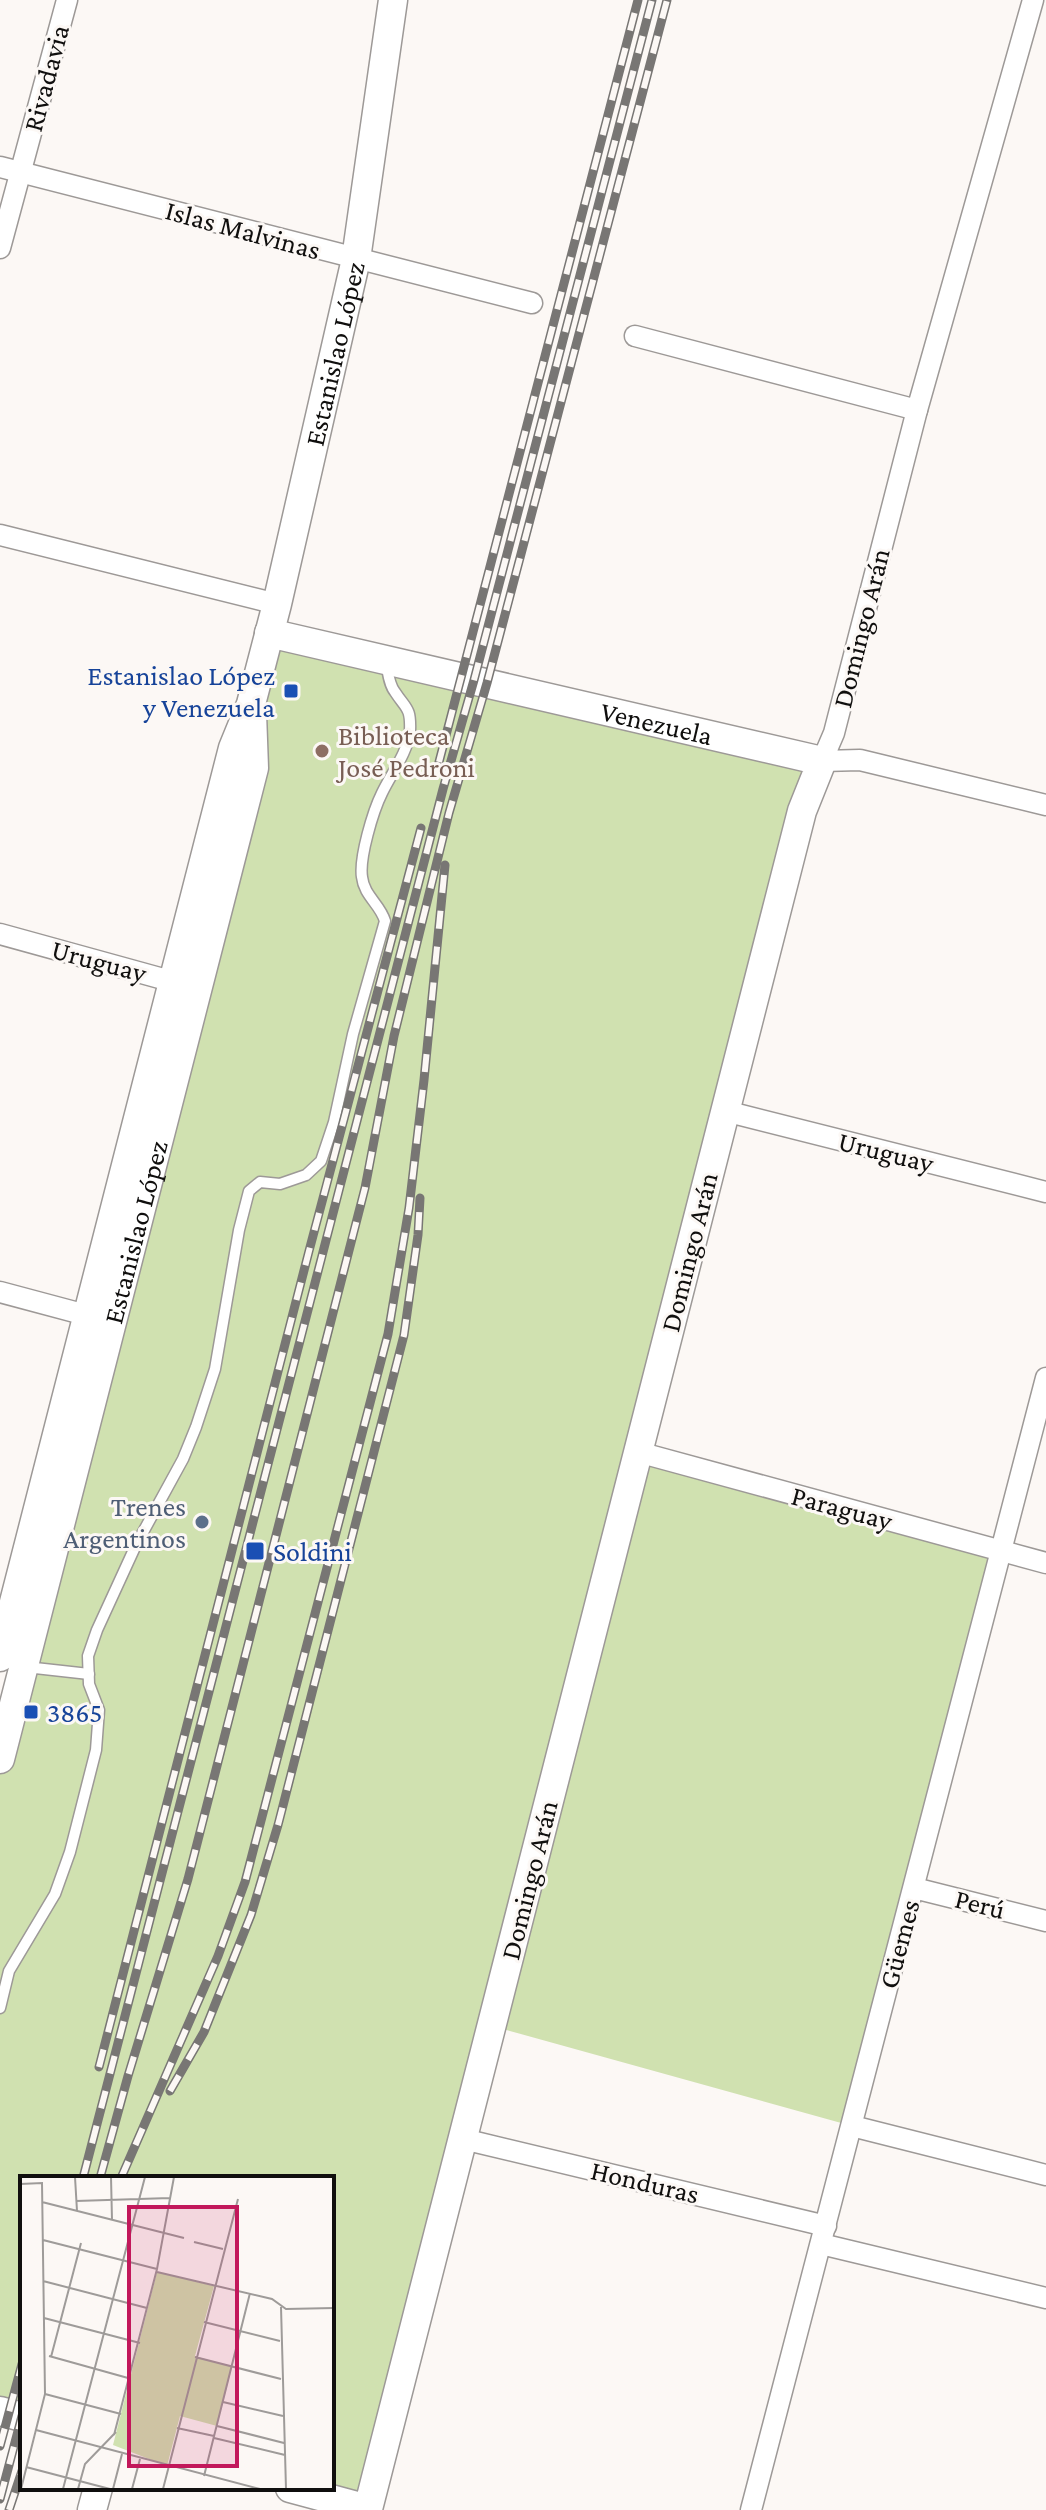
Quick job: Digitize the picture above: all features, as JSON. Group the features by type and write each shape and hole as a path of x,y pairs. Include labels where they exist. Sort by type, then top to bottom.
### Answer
{"street":[{"name":"Rivadavia","path":"0,248 67,0"},
{"name":"Estanislao López","path":"0,1759 8,1661 185,985 233,748 251,704 277,604 356,259 393,0"},
{"name":"Domingo Arán","path":"370,2510 802,811 834,733 917,410 1033,0"},
{"name":"Islas Malvinas","path":"0,167 532,303"},
{"path":"635,336 917,410"},
{"path":"0,535 277,604"},
{"name":"Venezuela","path":"269,633 822,761 860,760 1046,805"},
{"name":"Uruguay","path":"0,934 185,985"},
{"name":"Uruguay","path":"725,1111 1046,1192"},
{"path":"0,1292 100,1318"},
{"name":"Güemes","path":"751,2510 1046,1378"},
{"name":"Paraguay","path":"638,1452 1046,1563"},
{"name":"Perú","path":"914,1888 1046,1921"},
{"path":"852,2126 1046,2175"},
{"name":"Honduras","path":"463,2139 1046,2298"},
{"path":"0,2411 20,2416"},
{"path":"92,2510 97,2490"},
{"path":"297,2490 370,2510"}],"lane":[{"path":"0,2008 9,1971 55,1894 70,1852 96,1750 99,1710 89,1684 88,1656 136,1545 183,1459 196,1427 215,1369 239,1230 249,1191 260,1182 280,1184 306,1175 321,1161 334,1122 353,1034 385,921 368,896 361,876 368,834 381,795 410,734 409,708 393,691 385,659"},
{"path":"8,1661 89,1674"}],"green space":[{"path":"269,633 822,761 638,1452 1002,1553 852,2126 492,2026 368,2509 334,2489 334,2176 20,2176 20,2416 0,2411 0,1759"}],"railway":[{"path":"439,762 638,0"},
{"path":"84,2176 443,789 652,0"},
{"path":"101,2176 188,1879 365,1188 394,1036 449,813 487,683 667,0"},
{"path":"99,2067 421,828"},
{"path":"122,2176 218,1956 245,1882 388,1334 409,1208 445,865"},
{"path":"170,2091 204,2032 251,1915 278,1825 404,1335 420,1198"},
{"path":"0,2446 20,2371"},
{"path":"0,2499 20,2424"},
{"path":"9,2510 20,2477"}],"place":[{"name":"Estanislao López y Venezuela","path":"291,691"},
{"name":"Biblioteca José Pedroni","path":"322,751"},
{"name":"Trenes Argentinos","path":"202,1522"},
{"name":"Soldini","path":"255,1551"},
{"name":"3865","path":"31,1712"}]}
